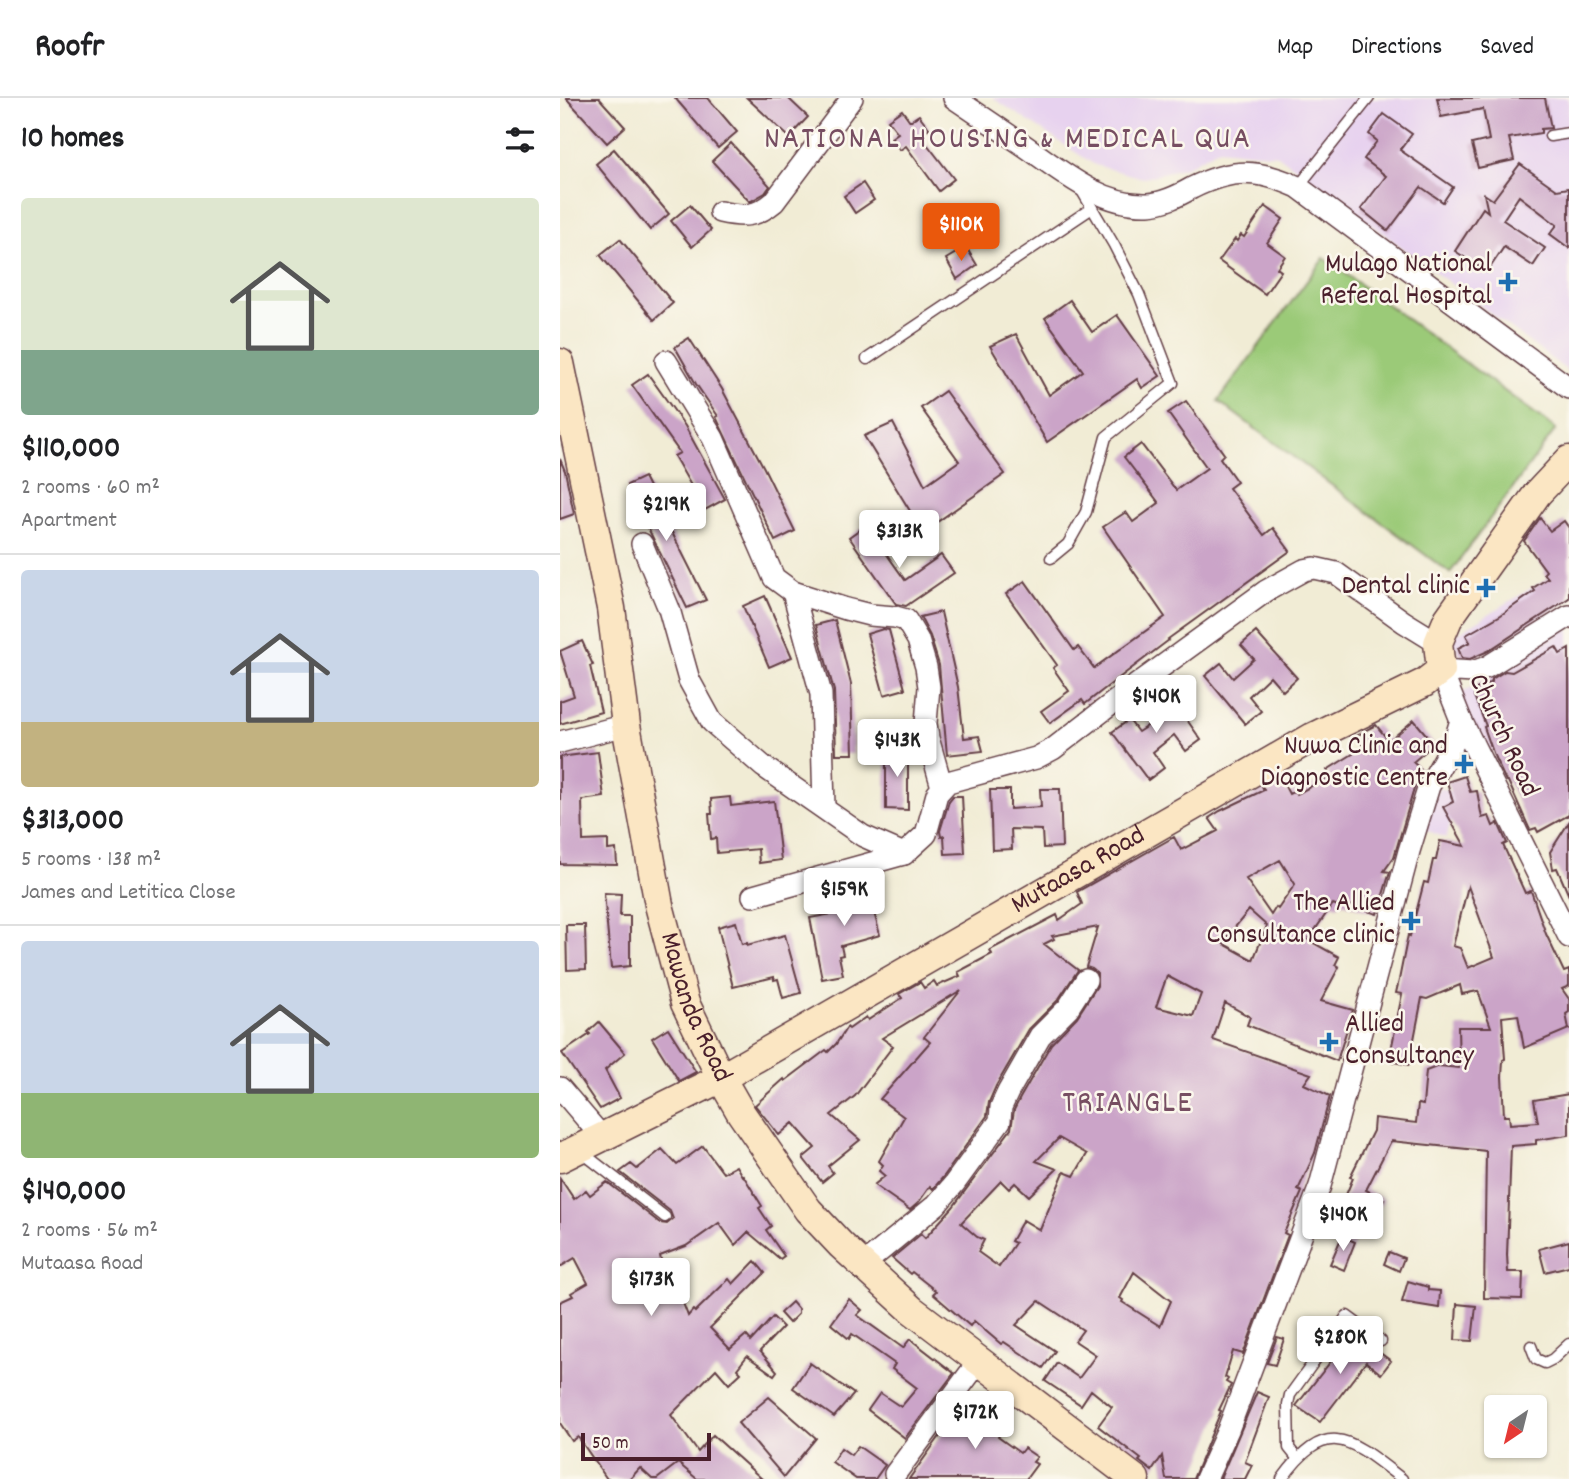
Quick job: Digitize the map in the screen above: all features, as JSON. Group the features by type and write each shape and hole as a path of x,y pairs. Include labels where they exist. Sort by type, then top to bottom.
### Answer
{"street":[{"path":"720,212 747,217 774,202 852,98"},
{"path":"954,98 1075,181 1113,199 1148,204 1167,201 1210,180 1234,173 1258,173 1276,177 1298,187 1569,388"},
{"path":"666,361 713,438 769,572 786,588 858,613 906,620 913,629 926,667 929,687 926,723 942,787"},
{"name":"Mawanda Road","path":"562,381 611,608 626,725 659,905 685,1003 721,1078 741,1113 808,1210 863,1265 912,1310 1135,1479"},
{"path":"1439,657 1458,603 1537,494 1569,460"},
{"path":"642,544 668,609 690,680 712,722 764,767 863,836 904,854"},
{"path":"753,896 904,854 926,834 934,800 942,787 955,778 1036,758 1054,749 1266,591 1304,570 1314,568 1336,573 1404,622 1439,657 1473,672 1488,667 1569,616"},
{"path":"786,588 821,694 824,808"},
{"name":"Church Road","path":"1439,657 1461,720 1569,937"},
{"name":"Mutaasa Road","path":"580,1148 721,1078 1313,737 1424,683 1439,657"},
{"path":"1206,1479 1228,1430 1320,1186 1409,851 1429,786 1455,740 1461,720"},
{"path":"560,742 626,725"},
{"path":"863,1265 936,1205 954,1184 1000,1121 1001,1107 1008,1092 1041,1036 1068,1008 1086,981"},
{"path":"560,1088 580,1148"},
{"path":"894,1474 979,1361"}],"lane":[{"path":"1298,187 1370,98"},
{"path":"1550,136 1569,133"},
{"path":"1051,558 1068,544 1086,512 1106,437 1173,383 1139,293 1075,181"},
{"path":"867,359 1091,208"},
{"path":"580,1148 665,1217"},
{"path":"1297,1458 1289,1448 1287,1404 1290,1395 1348,1316 1381,1341"},
{"path":"1531,1346 1536,1359 1545,1363 1569,1344"},
{"path":"1282,1479 1297,1458 1311,1447 1326,1441 1351,1442 1402,1479"}],"shaded area":[{"name":"Mulago National Referal Hospital","path":"993,98 1569,98 1569,372 1278,155 1218,149 1186,167 1143,178 1095,165"},
{"path":"1569,565 1569,601 1464,662 1450,638"},
{"path":"1569,627 1569,669 1524,739 1487,751 1457,696"},
{"path":"1439,787 1459,796 1446,838 1421,828"}],"green space":[{"path":"1324,258 1556,429 1450,573 1218,401"}],"building":[{"path":"566,98 599,98 625,127 607,143"},
{"path":"675,98 708,98 737,132 718,148"},
{"path":"747,98 788,98 808,117 789,137"},
{"path":"1437,98 1545,98 1551,128 1541,129 1541,133 1509,138 1514,160 1478,168 1472,144 1489,140 1483,109 1441,117"},
{"path":"902,110 910,121 919,115 929,128 920,135 954,179 939,191 906,146 900,150 891,138 898,133 888,120"},
{"path":"1384,114 1412,134 1400,150 1453,187 1443,202 1421,187 1388,231 1361,209 1386,176 1364,159 1377,141 1369,134"},
{"path":"731,143 770,186 765,193 751,201 712,161"},
{"path":"614,149 669,214 650,230 596,164"},
{"path":"1520,164 1557,190 1569,188 1569,248 1550,234 1557,225 1519,196 1503,220 1545,248 1533,266 1504,247 1487,272 1455,251 1483,208 1488,212 1484,194 1493,200"},
{"path":"863,183 874,200 855,213 844,196"},
{"path":"690,205 711,230 692,247 671,221"},
{"path":"1265,206 1283,219 1267,243 1285,256 1277,268 1281,271 1265,294 1219,261 1235,239 1237,241 1241,235 1244,237"},
{"path":"938,220 943,233 930,241 923,230"},
{"path":"620,239 673,303 654,320 600,255"},
{"path":"966,247 977,265 957,279 946,259"},
{"path":"1070,300 1092,332 1117,315 1160,376 1142,388 1137,379 1047,442 990,346 1016,334 1049,395 1083,371 1045,318"},
{"path":"689,338 722,389 795,531 775,541 716,417 718,416 675,347"},
{"path":"648,374 685,426 725,499 705,510 674,456 680,453 632,385"},
{"path":"945,391 1005,474 923,532 864,436 893,423 925,485 959,461 921,408"},
{"path":"1186,401 1224,454 1220,458 1237,482 1229,488 1264,535 1273,528 1290,551 1168,639 1085,704 1082,700 1050,723 1041,711 1069,691 1053,668 1057,665 1006,594 1025,581 1074,650 1078,647 1094,668 1165,617 1103,527 1126,512 1133,522 1159,503 1124,457 1141,444 1176,490 1207,468 1168,413"},
{"path":"560,459 574,514 560,519"},
{"path":"644,477 706,600 687,608 627,485"},
{"path":"1540,518 1550,531 1564,521 1569,528 1569,598 1488,651 1470,659 1462,658 1458,648 1470,642 1466,635 1501,615 1535,591 1533,588 1548,578 1544,573 1546,571 1524,541"},
{"path":"866,525 905,580 941,555 954,573 906,606 896,604 849,537"},
{"path":"765,596 792,657 769,667 743,606"},
{"path":"941,612 958,687 964,738 979,736 983,751 947,755 939,665 930,636 920,617"},
{"path":"835,620 851,684 853,754 836,754 834,691 816,625"},
{"path":"889,630 905,689 884,695 867,634"},
{"path":"1256,632 1297,678 1283,691 1270,676 1249,696 1261,711 1245,724 1205,676 1221,663 1233,678 1254,659 1241,645"},
{"path":"582,641 593,665 590,666 601,712 560,724 560,701 574,696 560,651"},
{"path":"1556,647 1560,654 1569,649 1569,815 1538,832 1536,828 1530,830 1495,758 1474,696 1478,694 1476,689 1492,682 1492,679 1505,671 1512,672"},
{"path":"1166,690 1201,740 1186,751 1174,735 1153,752 1164,768 1148,780 1112,732 1129,720 1138,732 1161,717 1150,701"},
{"path":"1414,720 1434,744 1413,762 1422,771 1416,782 1394,857 1384,871 1390,872 1377,914 1340,902 1338,906 1333,904 1308,940 1339,957 1335,965 1339,967 1321,1001 1353,1010 1337,1061 1247,1025 1250,1017 1225,1003 1213,1040 1311,1074 1304,1084 1330,1096 1315,1153 1298,1190 1302,1192 1284,1233 1288,1235 1243,1354 1233,1351 1225,1377 1228,1379 1226,1382 1231,1385 1193,1479 1166,1479 1162,1456 1152,1471 1139,1461 1141,1459 1098,1426 1112,1407 1091,1390 1081,1405 1045,1381 1057,1363 1079,1378 1096,1355 1075,1341 1083,1330 1039,1301 1016,1325 1055,1351 1043,1368 1004,1342 1001,1344 974,1321 970,1326 933,1294 936,1291 892,1258 921,1234 925,1238 953,1207 1011,1129 1014,1110 1051,1044 1077,1017 1097,986 1097,973 1086,967 1098,927 1052,936 1054,939 1044,944 1078,970 1058,1000 1029,1029 996,1086 989,1102 987,1116 944,1176 933,1189 930,1186 910,1210 874,1185 885,1176 879,1171 883,1165 879,1161 904,1117 880,1099 930,1042 924,1037 961,990 882,1038 893,1046 855,1096 831,1115 860,1140 828,1166 833,1173 822,1182 803,1158 815,1148 793,1123 779,1135 755,1105 784,1079 785,1081 826,1050 828,1052 847,1027 849,1029 866,1017 868,1020 902,998 899,994 920,982 924,988 934,981 937,986 960,976 958,972 992,954 990,950 1057,915 1059,920 1082,904 1077,892 1174,837 1181,850 1218,831 1209,818 1264,790 1262,786 1280,777 1289,794 1295,791 1297,794 1330,776 1327,770 1364,747 1357,736 1368,729 1376,725 1389,741","holes":["1280,860 1295,884 1271,915 1246,879","1249,910 1267,926 1253,960 1222,943","1167,976 1201,994 1193,1016 1156,1007","1059,1138 1087,1154 1074,1176 1064,1172 1040,1230 1023,1220 1011,1241 1015,1243 999,1267 978,1252 984,1240 961,1223 1001,1181 1009,1189 1015,1183 1029,1196 1057,1169 1036,1161","1134,1272 1171,1301 1160,1326 1122,1302 1120,1298"]},
{"path":"886,749 908,750 908,810 886,809"},
{"path":"598,752 604,797 582,800 583,841 608,840 608,850 616,849 617,865 560,864 560,757"},
{"path":"1465,776 1470,792 1477,791 1482,818 1489,816 1493,826 1498,823 1507,843 1503,845 1525,893 1531,891 1546,934 1564,972 1569,970 1569,986 1562,989 1569,999 1569,1012 1566,1014 1569,1029 1524,1048 1518,1015 1502,1017 1505,1059 1502,1077 1504,1116 1509,1116 1510,1124 1538,1122 1534,1100 1569,1094 1569,1135 1536,1140 1536,1144 1511,1146 1508,1272 1523,1272 1522,1299 1484,1298 1486,1151 1391,1141 1366,1190 1384,1199 1375,1217 1343,1202 1353,1178 1350,1177 1373,1131 1374,1118 1416,1123 1418,1104 1423,1105 1426,1071 1439,1066 1459,1068 1458,1027 1491,1027 1478,991 1462,994 1460,985 1427,999 1422,998 1409,1065 1389,1061 1402,994 1396,993 1408,935 1410,936 1424,882 1428,883 1440,841 1465,846 1443,807 1453,802 1447,782","holes":["1468,886 1494,957 1468,968 1460,948 1453,946"]},
{"path":"1040,789 1060,789 1062,847 1043,848 1042,830 1011,829 1012,849 992,850 990,790 1010,790 1010,809 1041,807"},
{"path":"953,796 962,796 965,853 945,854 944,836 941,837 940,831"},
{"path":"730,797 731,806 774,801 781,860 759,863 758,849 717,853 716,838 711,839 711,799"},
{"path":"1569,822 1569,896 1557,868 1553,869 1550,852"},
{"path":"865,878 880,935 841,946 843,955 839,956 843,975 822,979 810,918 848,911 845,900 849,899 845,884"},
{"path":"604,893 621,894 620,916 630,916 630,966 611,968"},
{"path":"736,922 742,944 785,935 801,993 783,998 778,979 774,980 774,977 733,987 718,927"},
{"path":"566,925 585,925 586,969 567,970"},
{"path":"599,1022 625,1053 605,1070 620,1098 600,1109 562,1053 590,1034 588,1032"},
{"path":"668,1028 696,1072 679,1081 652,1038"},
{"path":"703,1146 723,1173 736,1166 743,1175 771,1226 766,1230 784,1256 780,1259 748,1232 735,1245 719,1223 686,1246 660,1256 668,1294 678,1290 688,1316 729,1279 733,1284 755,1261 765,1273 710,1328 730,1349 746,1335 751,1341 773,1317 783,1327 760,1351 777,1371 774,1375 747,1356 737,1369 741,1373 729,1384 716,1369 671,1415 698,1452 713,1435 762,1479 697,1479 678,1463 657,1479 652,1479 640,1468 630,1479 607,1479 578,1437 572,1441 560,1423 560,1302 573,1296 571,1293 588,1283 575,1258 560,1267 560,1178 574,1199 586,1190 590,1195 607,1182 660,1223 667,1224 673,1219 670,1211 620,1172 631,1164 637,1169 662,1149 677,1165"},
{"path":"1342,1236 1355,1242 1344,1270 1330,1264"},
{"path":"1569,1241 1569,1266 1545,1272 1539,1249"},
{"path":"1389,1252 1404,1258 1399,1271 1384,1264"},
{"path":"1408,1281 1428,1287 1428,1290 1440,1291 1439,1308 1402,1302"},
{"path":"849,1299 862,1310 857,1315 903,1348 910,1339 954,1373 905,1438 868,1410 880,1393 901,1407 917,1388 892,1369 895,1364 852,1334 849,1339 831,1324"},
{"path":"792,1302 798,1309 798,1314 789,1323 780,1313"},
{"path":"1457,1304 1476,1306 1472,1341 1455,1340"},
{"path":"1353,1333 1391,1361 1381,1374 1366,1362 1320,1422 1296,1406"},
{"path":"1277,1337 1284,1339 1275,1365 1267,1363"},
{"path":"810,1363 854,1394 834,1417 793,1388"},
{"path":"1257,1392 1269,1397 1245,1462 1252,1465 1245,1479 1220,1479"},
{"path":"769,1397 816,1438 784,1477 738,1423"},
{"path":"985,1405 1009,1421 998,1437 1020,1453 1024,1448 1037,1457 1033,1462 1037,1464 1026,1479 909,1479 962,1406 978,1416"},
{"path":"858,1446 885,1465 875,1479 856,1479 832,1462 841,1448 851,1455"}],"place":[{"name":"Mulago National Referal Hospital","path":"1508,282"},
{"name":"Dental clinic","path":"1486,588"},
{"name":"Nuwa Clinic and Diagnostic Centre","path":"1464,764"},
{"name":"The Allied Consultance clinic","path":"1411,921"},
{"name":"Allied Consultancy","path":"1329,1042"}],"district":[{"name":"NATIONAL HOUSING & MEDICAL QUA","path":"1008,141"},
{"name":"TRIANGLE","path":"1128,1105"}]}
